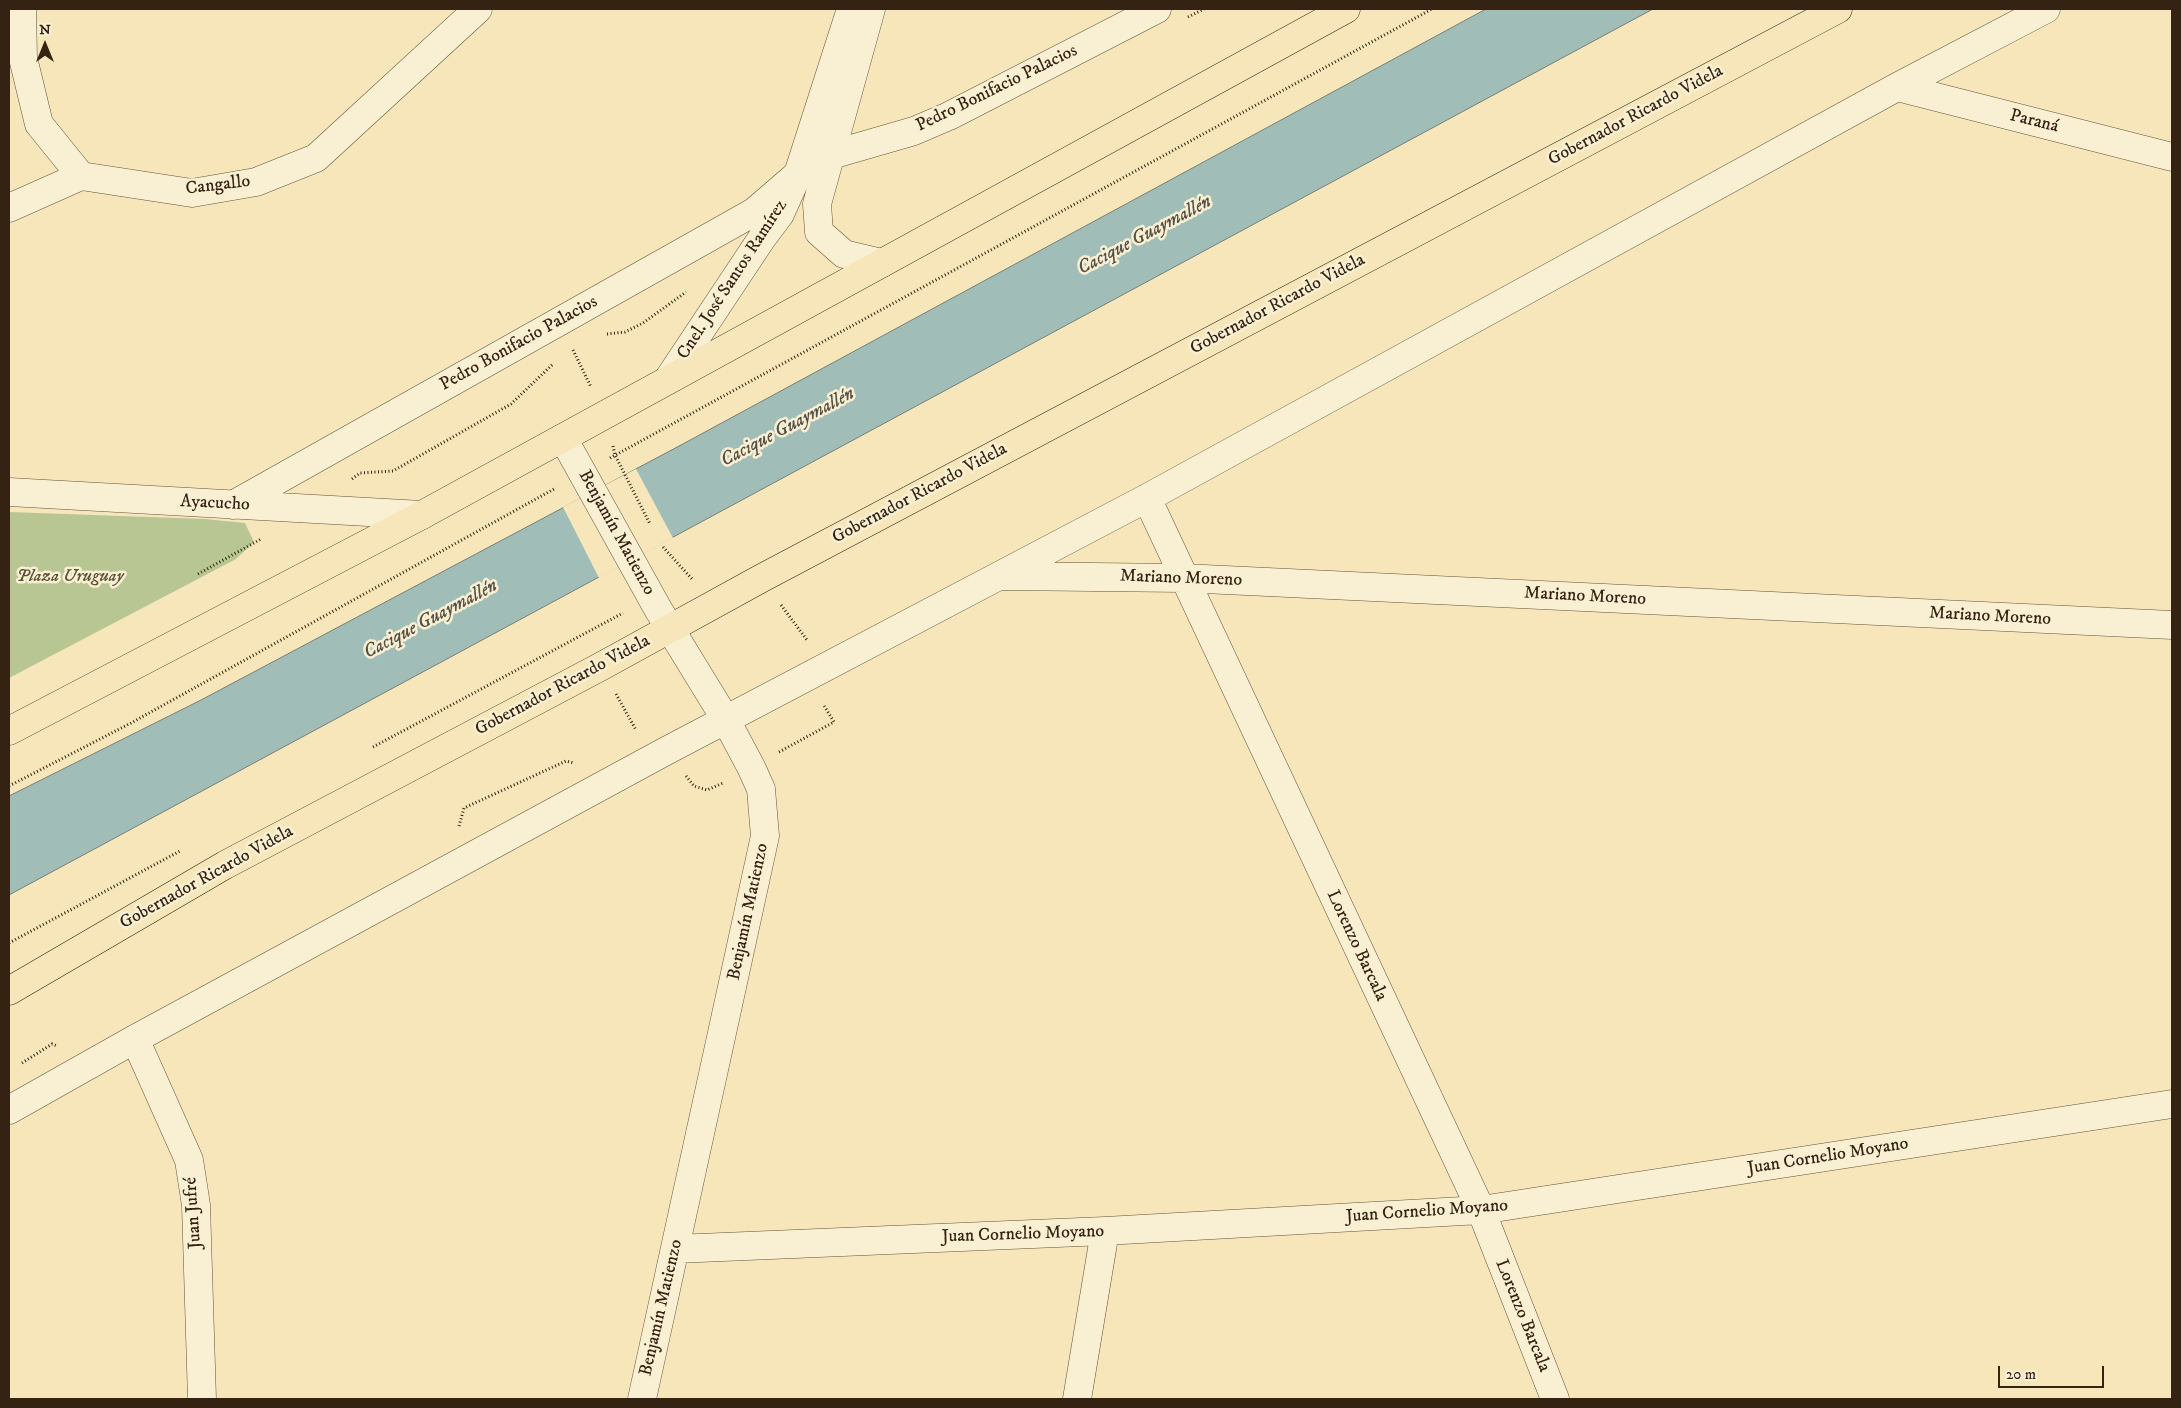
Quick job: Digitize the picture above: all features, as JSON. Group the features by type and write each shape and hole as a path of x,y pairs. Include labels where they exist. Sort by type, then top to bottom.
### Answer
{"highway":[{"path":"9,731 422,515 669,378 1346,9"},
{"name":"Gobernador Ricardo Videla","path":"9,991 225,866 1838,9"}],"street":[{"path":"9,208 80,176 39,124 24,58 22,9"},
{"name":"Cangallo","path":"80,176 192,193 256,182 316,158 478,9"},
{"name":"Cnel. José Santos Ramírez","path":"669,378 780,214 798,174 851,9"},
{"name":"Cnel. José Santos Ramírez","path":"870,9 817,204 819,232 844,254 882,263"},
{"name":"Pedro Bonifacio Palacios","path":"831,154 914,131 949,116 1157,9"},
{"path":"9,1110 134,1039 726,720 1147,498 1897,87 2046,9"},
{"name":"Paraná","path":"1897,87 2172,157"},
{"name":"Pedro Bonifacio Palacios","path":"233,505 754,212 798,174"},
{"name":"Benjamín Matienzo","path":"563,438 670,629 726,720 761,789 765,836 642,1399"},
{"name":"Ayacucho","path":"9,492 422,515"},
{"name":"Lorenzo Barcala","path":"1147,498 1481,1210 1555,1399"},
{"name":"Mariano Moreno","path":"998,576 1183,578 2172,625"},
{"name":"Juan Jufré","path":"134,1039 189,1160 196,1205 202,1399"},
{"name":"Juan Cornelio Moyano","path":"676,1249 1105,1232 1481,1210 2172,1104"},
{"path":"1077,1399 1105,1232"}],"path":[{"path":"9,786 588,482 1432,9"},
{"path":"626,474 643,508"},
{"path":"365,752 628,610"},
{"path":"9,943 182,850"}],"green space":[{"name":"Plaza Uruguay","path":"9,512 205,519 245,523 254,542 236,559 9,678"}],"water":[{"name":"Cacique Guaymallén","path":"1486,9 1653,9 9,895 9,796 201,700 681,445"}],"pier":[{"path":"636,469 673,538 599,578 563,507"}]}
